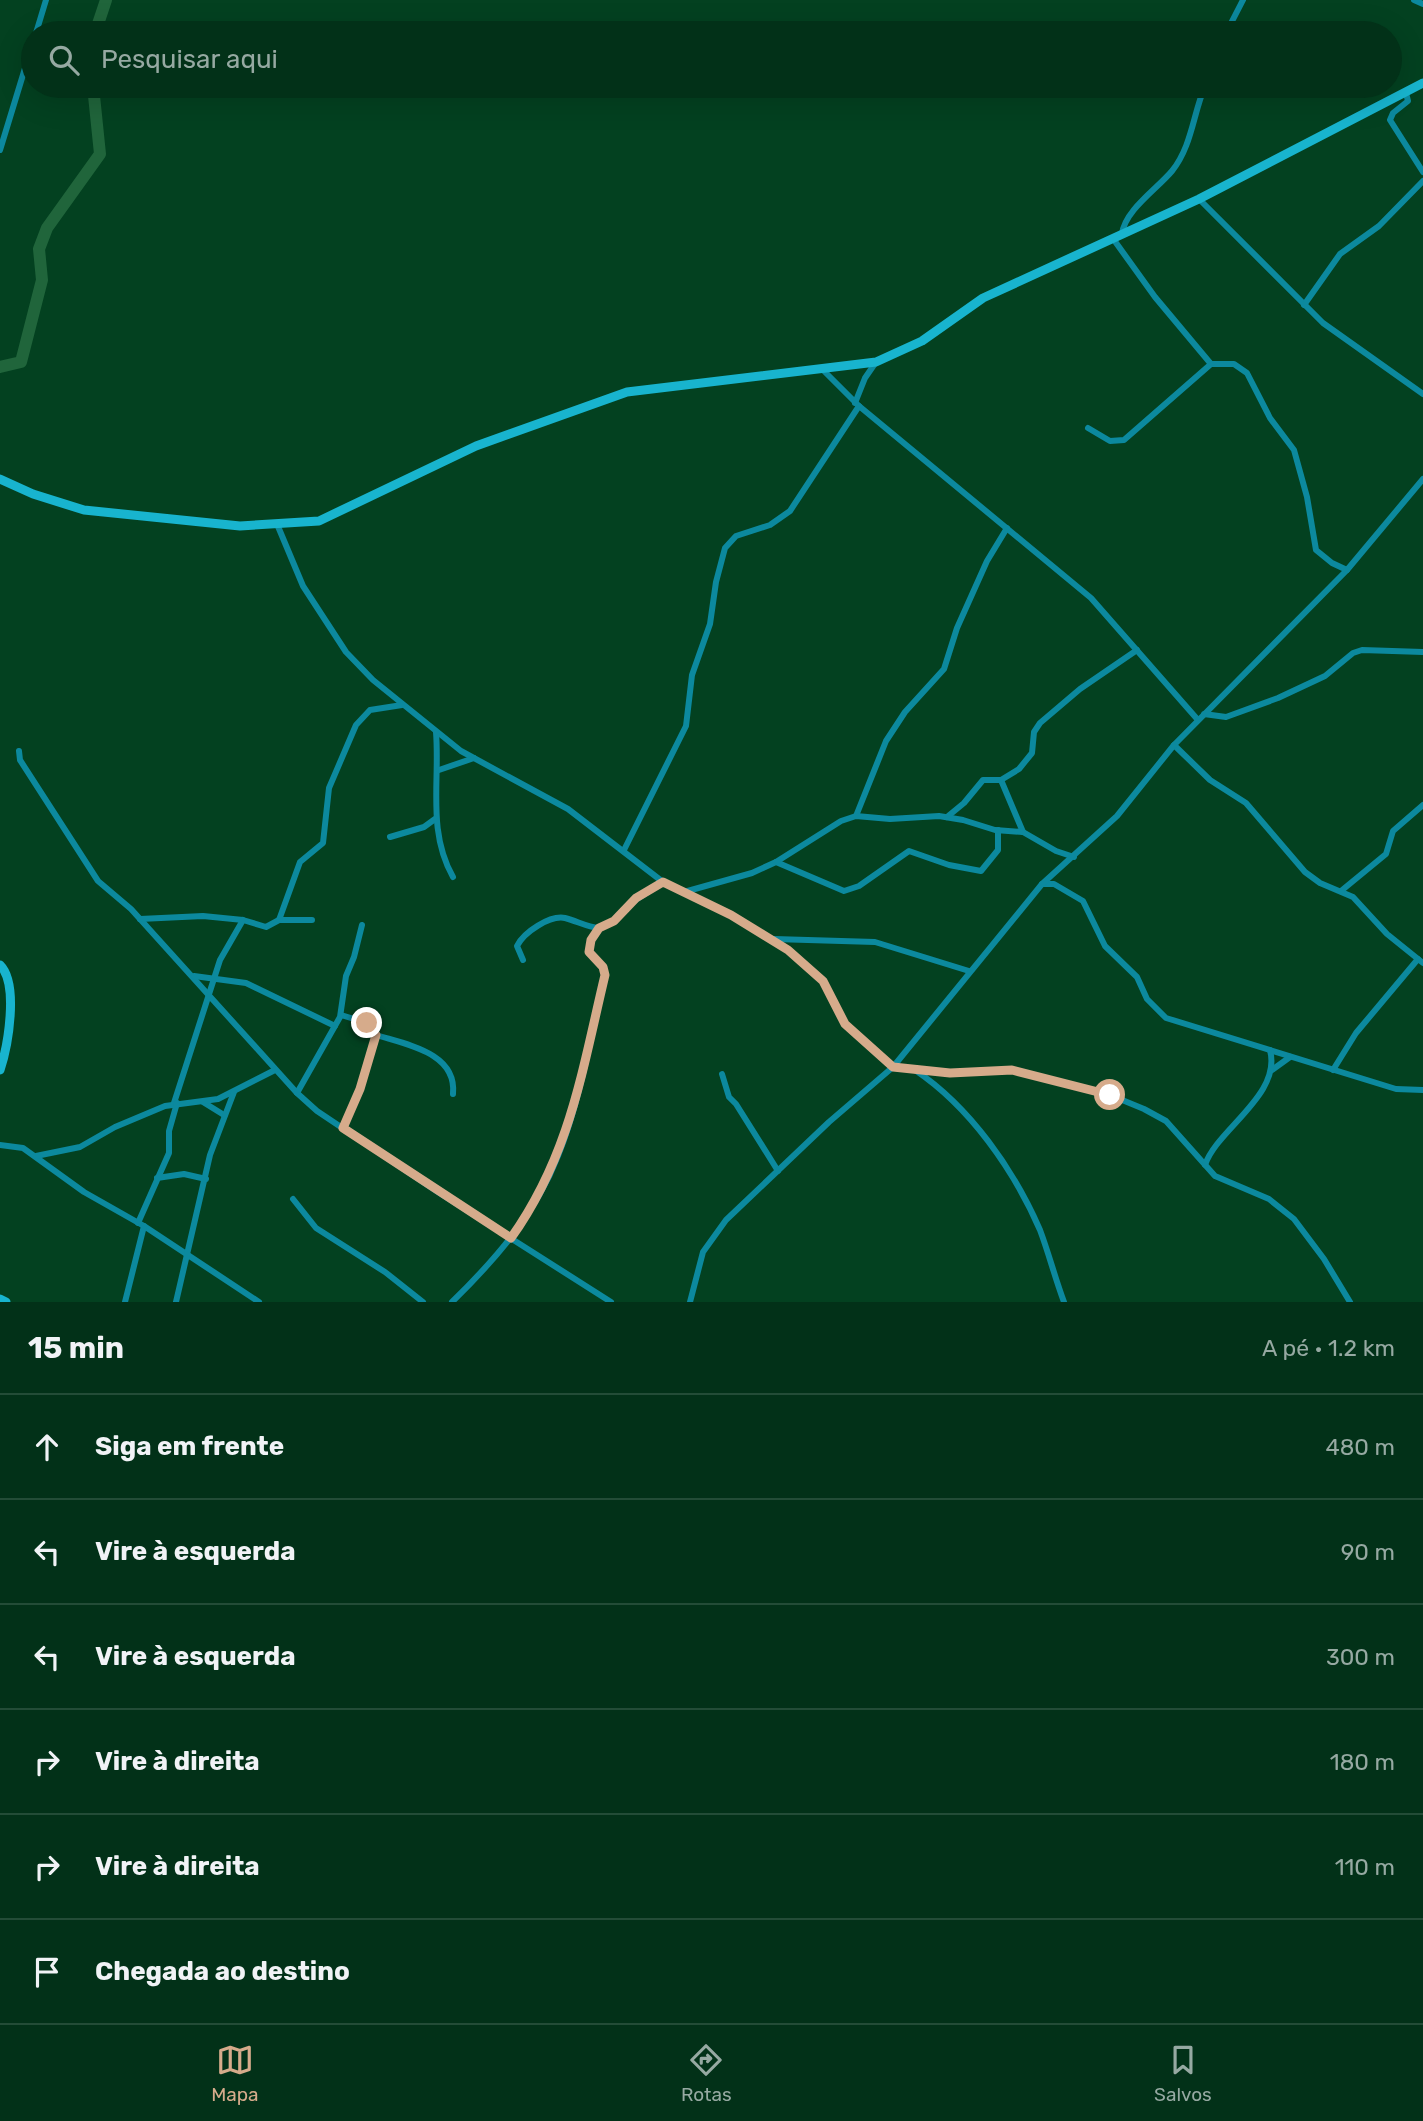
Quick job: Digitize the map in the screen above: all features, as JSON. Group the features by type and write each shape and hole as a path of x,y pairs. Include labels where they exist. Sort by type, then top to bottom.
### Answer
{"street":[{"path":"40,21 46,0"},
{"path":"1232,21 1243,0"},
{"path":"1414,0 1423,4"},
{"path":"0,150 21,81"},
{"path":"1402,95 1423,83"},
{"path":"1406,93 1408,101 1393,113 1390,120 1423,173"},
{"path":"1118,238 1124,226 1179,160 1192,134 1195,111 1200,98"},
{"path":"0,479 33,494 84,510 240,526 319,521 477,446 627,392 876,362 922,341 983,298 1199,199 1396,98"},
{"path":"1304,305 1340,254 1379,226 1423,181"},
{"path":"1199,199 1304,305 1337,334 1423,394"},
{"path":"1118,238 1155,297 1211,363"},
{"path":"624,850 685,726 692,675 710,624 716,582 725,548 736,536 770,525 790,510 857,404 865,378 876,362"},
{"path":"1088,429 1110,441 1124,440 1211,363 1234,364 1247,373 1270,418 1294,450 1307,497 1316,550 1332,563 1347,570"},
{"path":"822,369 857,404 1091,598 1198,720"},
{"path":"690,1302 697,1267 710,1241 778,1171 893,1067 1042,884 1117,816 1174,745 1347,570 1423,479"},
{"path":"278,524 303,586 346,652 402,705 461,751 568,809 663,882 772,939 823,981 845,1024 893,1067 950,1073 1012,1070 1110,1095 1166,1121 1205,1165 1225,1182 1269,1199 1294,1219 1324,1259 1350,1302"},
{"path":"856,816 892,731 918,695 944,669 957,628 987,561 1007,528"},
{"path":"947,817 964,803 983,779 1000,780 1025,763 1032,753 1034,733 1040,723 1080,689 1138,650"},
{"path":"1203,714 1226,717 1278,698 1325,676 1353,653 1362,650 1423,652"},
{"path":"279,920 300,862 323,843 329,788 356,725 370,710 402,705"},
{"path":"436,732 439,770 435,819 444,860 453,877"},
{"path":"1174,745 1210,780 1251,808 1305,872 1320,883 1341,891 1362,904 1387,933 1420,961 1362,1025 1333,1070"},
{"path":"19,751 20,760 98,881 140,919 297,1093 343,1128 611,1302"},
{"path":"439,770 475,758"},
{"path":"1000,780 1023,832"},
{"path":"1341,891 1386,854 1393,831 1423,805"},
{"path":"684,892 752,873 776,862 841,821 856,816 890,819 947,817 998,830 1023,832 1056,851 1074,857"},
{"path":"390,837 424,827 435,819"},
{"path":"776,862 844,891 859,886 909,851 949,865 981,871 998,850 998,830"},
{"path":"1056,851 1061,868"},
{"path":"452,1302 511,1238 548,1177 568,1128 595,1027 605,975 603,967 589,952 591,940 599,928 614,921 636,898 663,882"},
{"path":"1042,884 1054,884 1083,901 1101,940 1142,982 1147,999 1162,1016 1396,1089 1423,1090"},
{"path":"140,919 183,916 243,920 266,928 279,920 312,920"},
{"path":"523,960 517,946 520,940 551,920 562,917 599,928"},
{"path":"125,1302 141,1224 169,1153 169,1130 201,1017 211,996 220,960 243,920"},
{"path":"297,1093 341,1015 346,976 362,925"},
{"path":"772,939 875,942 969,971"},
{"path":"0,965 9,978 10,1012 0,1070"},
{"path":"193,976 215,982 246,983 335,1026"},
{"path":"341,1015 367,1023 376,1035 427,1052 448,1066 454,1075 453,1094"},
{"path":"343,1128 360,1089 376,1035"},
{"path":"1270,1050 1270,1071"},
{"path":"1205,1165 1208,1154 1250,1108 1270,1071 1290,1057"},
{"path":"914,1069 952,1099 1009,1174 1039,1229 1063,1302"},
{"path":"36,1156 80,1147 115,1127 176,1103 203,1102 275,1070"},
{"path":"722,1074 729,1097 778,1171"},
{"path":"176,1302 206,1179 234,1090"},
{"path":"203,1102 224,1115"},
{"path":"0,1145 16,1146 36,1156 84,1192 141,1224 187,1257 259,1302"},
{"path":"1198,1157 1208,1154"},
{"path":"157,1178 184,1174 206,1179"},
{"path":"293,1199 316,1228 385,1272 423,1302"},
{"path":"0,1299 6,1302"}],"waterway":[{"path":"99,21 106,0"},
{"path":"0,367 21,362 42,280 39,249 47,228 100,154 94,98"}],"route":[{"path":"367,1023 376,1035 370,1061 343,1128 511,1238 548,1177 568,1128 595,1027 605,975 603,967 589,952 591,940 599,928 614,921 636,898 663,882 731,915 788,950 823,981 845,1024 893,1067 950,1073 1012,1070 1033,1074 1066,1086 1110,1095"}]}
